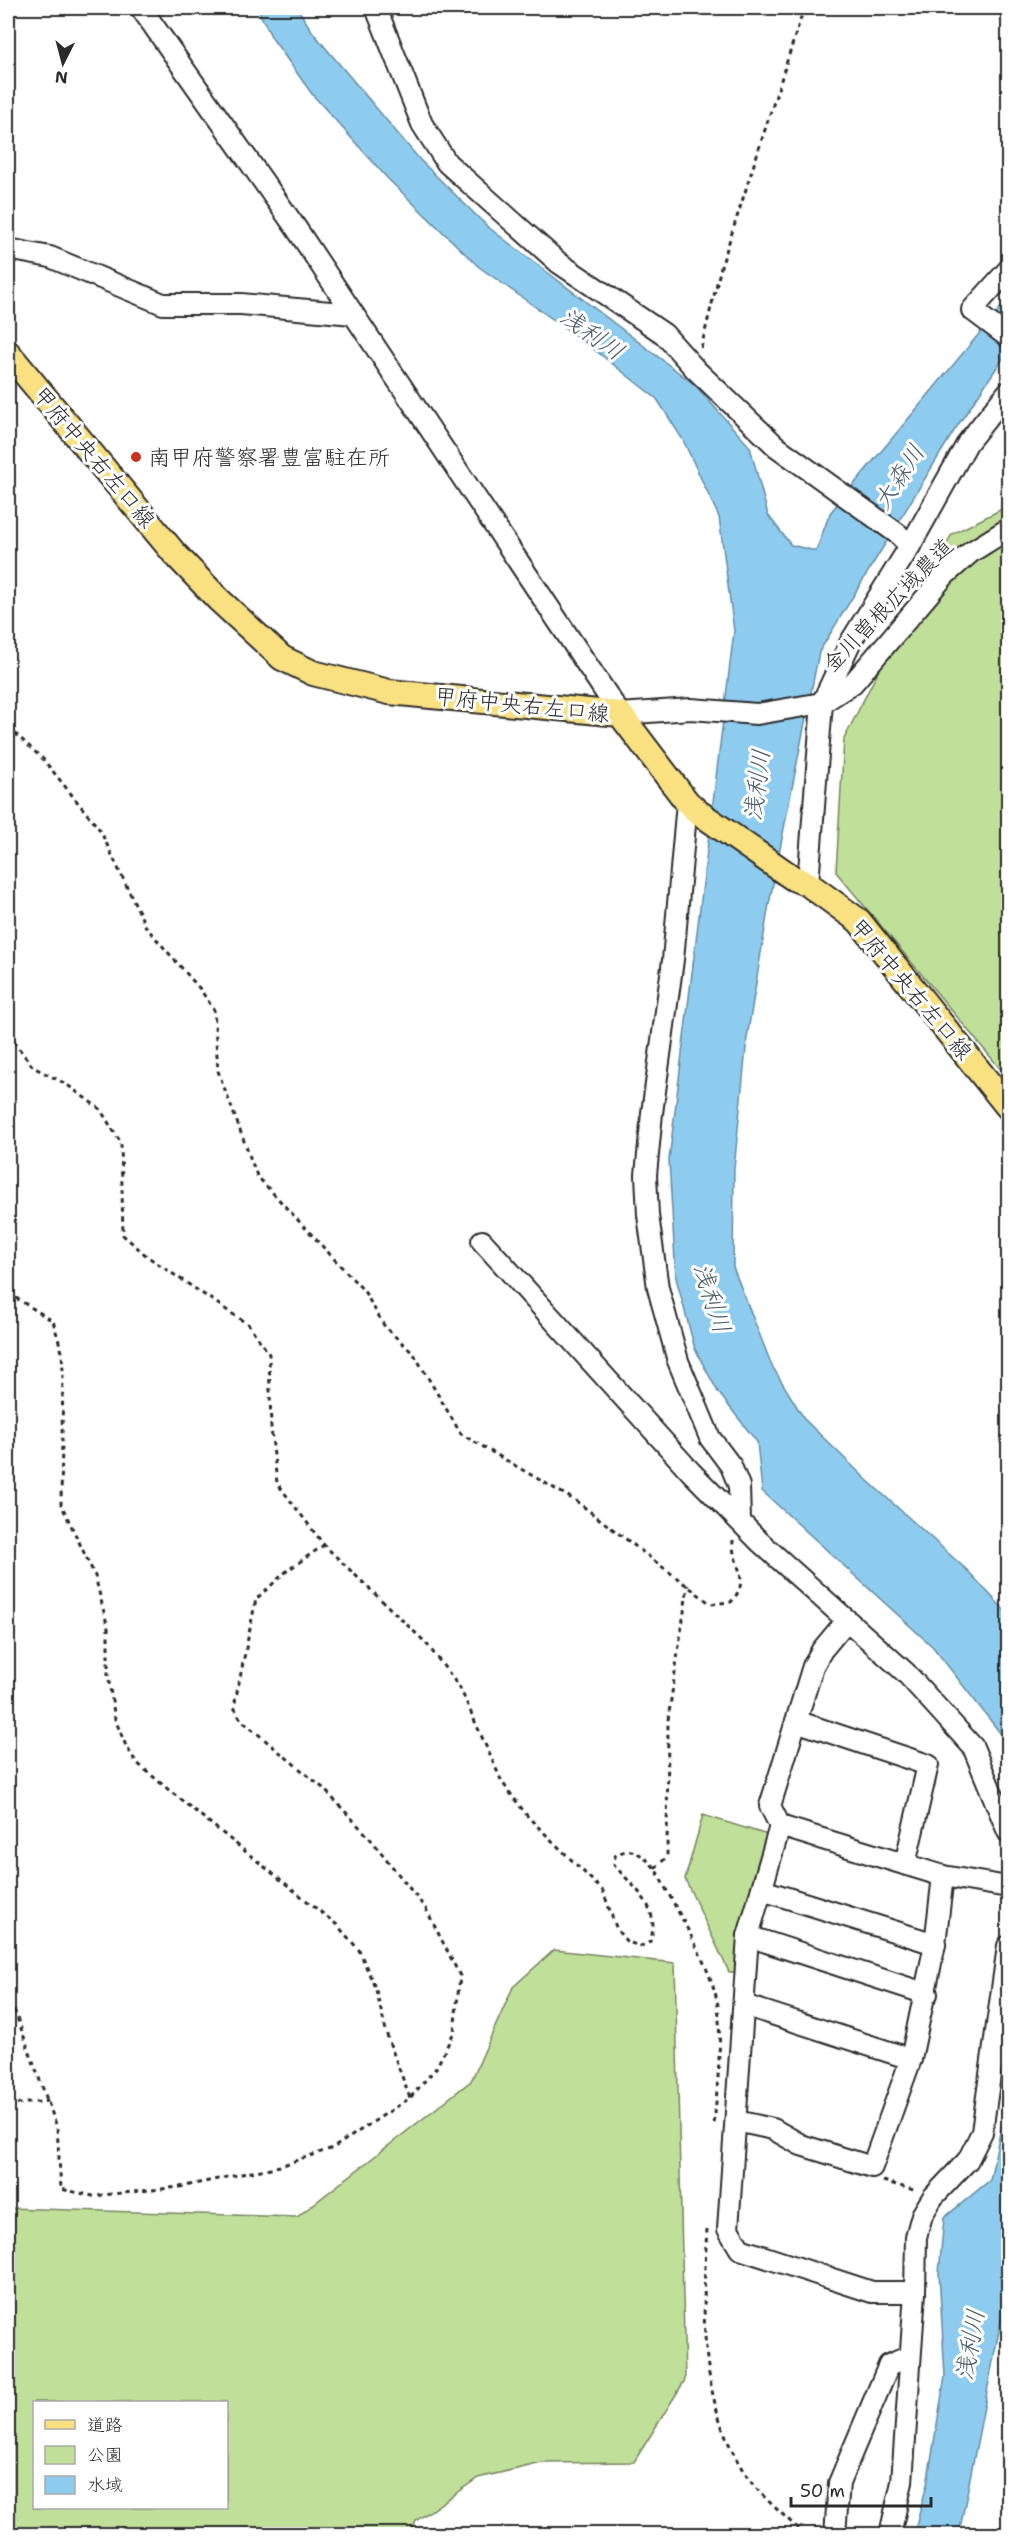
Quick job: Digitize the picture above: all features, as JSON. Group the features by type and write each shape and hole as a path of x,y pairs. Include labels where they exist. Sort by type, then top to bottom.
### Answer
{"main road":[{"name":"甲府中央右左口線","path":"8,353 174,553 219,600 282,658 323,676 389,692 620,714 692,807 859,921 1008,1107"}],"street":[{"path":"141,8 353,314 620,714"},
{"path":"376,8 422,124 447,163 559,263 664,334 696,370 777,447 897,534 910,546"},
{"path":"8,249 50,257 163,304 241,304 353,314"},
{"path":"1008,270 972,310 1008,337"},
{"path":"800,881 822,702 850,641 910,546 969,442 1008,392"},
{"name":"金川曽根広域農道","path":"620,714 691,709 757,714 822,702 853,683 945,575 971,552 1008,529"},
{"path":"850,641 873,660"},
{"path":"692,807 650,1134 646,1175 648,1215 658,1288 678,1361 710,1438 730,1466 739,1486 740,1521"},
{"path":"482,1240 691,1472 740,1521 906,1673 973,1747 1008,1832"},
{"path":"847,1620 822,1650 813,1665 770,1806 780,1826 748,1936 728,2229 740,2249 872,2292 915,2292"},
{"path":"796,1721 928,1765 905,1864"},
{"path":"780,1826 943,1876 1008,1887"},
{"path":"736,2121 773,2129 801,2145 872,2168 911,2059 927,1994 943,1876"},
{"path":"762,1890 935,1944"},
{"path":"748,1936 927,1994"},
{"path":"890,2535 902,2482 915,2292 916,2237 922,2216 933,2197 968,2160 982,2132 1008,1946"},
{"path":"744,2005 911,2059"},
{"path":"835,2535 839,2483 889,2365 910,2356"}],"path":[{"path":"696,370 721,267 804,8"},
{"path":"8,727 43,759 100,830 146,927 200,989 214,1010 218,1071 257,1176 364,1291 385,1327 414,1354 461,1434 576,1501 711,1604 731,1602 739,1593 741,1572 732,1543 740,1521"},
{"path":"8,1034 33,1066 66,1084 100,1109 121,1143 123,1235 148,1257 249,1325 269,1354 271,1428 277,1483 324,1545 426,1642 460,1688 502,1782 528,1817 603,1890 617,1930 627,1942 641,1946 650,1942 654,1932 651,1907 614,1865 615,1856 623,1851 633,1850 641,1854 655,1868 711,1980 717,2005 720,2040 714,2132"},
{"path":"8,1293 53,1321 62,1352 61,1504 95,1576 108,1628 108,1676 115,1719 126,1746 136,1762 337,1925 359,1950 375,1990 388,2039 410,2098"},
{"path":"8,1993 50,2101 57,2127 61,2189 93,2196 180,2187 280,2166 333,2148 410,2098 436,2068 454,2032 460,1976 426,1909 368,1836 323,1788 241,1720 234,1707 256,1599 288,1570 324,1545"},
{"path":"655,1868 667,1857 668,1720 688,1585"},
{"path":"8,2105 50,2101"},
{"path":"872,2168 874,2178 933,2197"},
{"path":"708,2225 703,2335 710,2385 722,2429 747,2476 804,2535"}],"green space":[{"path":"1008,506 1008,1078 836,872 844,739 897,634 952,534"},
{"path":"703,1815 771,1836 737,1972 729,1972 685,1879"},
{"path":"554,1950 675,1963 685,2380 634,2462 542,2463 478,2478 416,2521 411,2534 8,2534 8,2208 297,2217 471,2081 513,1987"}],"water":[{"path":"257,8 297,8 314,34 420,160 488,227 695,385 750,447 768,515 791,545 816,551 830,513 1008,299 1008,351 954,431 819,652 769,904 747,1038 734,1169 733,1267 772,1366 805,1420 868,1481 968,1571 1008,1614 1008,1743 933,1647 762,1491 757,1442 718,1392 695,1349 676,1278 669,1160 734,631 719,517 683,440 657,399 582,340 479,267 388,179 312,94 272,38"},
{"name":"浅利川","path":"1008,2094 1008,2285 959,2534 914,2534 927,2484 945,2376 939,2273 944,2218 990,2180"}],"place":[{"name":"南甲府警察署豊富駐在所","path":"136,457"}],"water label":[{"name":"大森川","path":"899,477"}]}
